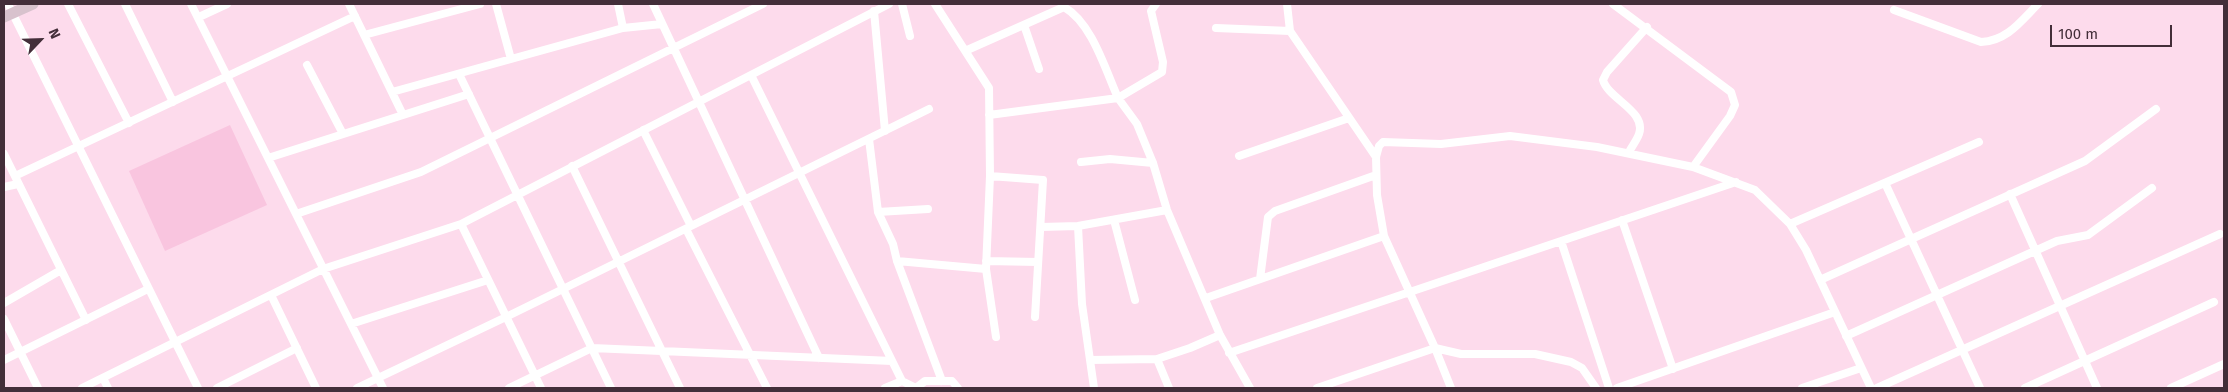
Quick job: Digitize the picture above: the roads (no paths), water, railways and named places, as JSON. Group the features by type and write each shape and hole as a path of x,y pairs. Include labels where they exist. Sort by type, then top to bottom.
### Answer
{"street":[{"path":"33,4 8,12 78,147 198,388"},
{"path":"68,4 129,123"},
{"path":"125,4 173,102"},
{"path":"192,4 383,388"},
{"path":"199,17 227,4"},
{"path":"349,4 403,114"},
{"path":"364,35 480,4"},
{"path":"496,4 511,59"},
{"path":"618,4 623,28"},
{"path":"653,4 819,358"},
{"path":"296,214 421,172 763,4"},
{"path":"82,388 324,269 461,224 889,4"},
{"path":"902,4 910,36"},
{"path":"935,4 989,88 990,176 986,265 996,337"},
{"path":"990,115 1118,98 1162,72 1163,62 1151,10 1156,4"},
{"path":"1287,4 1290,31 1376,157"},
{"path":"1614,4 1731,92 1734,105 1730,116 1693,166"},
{"path":"1894,10 1981,42 1990,42 2002,37 2016,27 2038,4"},
{"path":"965,51 1064,7 1074,13 1086,26 1118,98 1137,124 1153,163 1167,210 1206,298 1220,335 1250,388"},
{"path":"874,11 885,131"},
{"path":"4,187 78,147 355,16"},
{"path":"392,92 623,28 662,24"},
{"path":"1024,25 1039,69"},
{"path":"1216,28 1290,31"},
{"path":"1629,152 1639,134 1640,127 1635,115 1605,87 1603,80 1647,28"},
{"path":"307,65 343,134"},
{"path":"459,74 611,388"},
{"path":"751,74 902,380 916,388 925,381 952,381 958,388"},
{"path":"268,158 469,94"},
{"path":"357,388 689,228 929,109"},
{"path":"1820,280 2085,160 2156,109"},
{"path":"1239,156 1349,118"},
{"path":"643,130 767,388"},
{"path":"1451,388 1384,236 1377,195 1376,175 1376,157 1379,146 1383,142 1441,144 1510,136 1629,152 1693,166 1755,190 1790,224 1820,280 1871,388"},
{"path":"869,139 878,212 893,244 897,260 942,381"},
{"path":"1790,224 1979,142"},
{"path":"4,154 86,320"},
{"path":"1081,162 1110,159 1153,163"},
{"path":"572,166 680,388"},
{"path":"1260,278 1268,217 1275,211 1376,175"},
{"path":"990,176 1044,180 1035,317"},
{"path":"1229,353 1736,182"},
{"path":"1885,183 1980,388"},
{"path":"1846,336 2057,241 2088,235 2152,188"},
{"path":"2010,194 2097,388"},
{"path":"878,212 928,209"},
{"path":"1040,227 1078,226 1167,210"},
{"path":"1114,220 1134,300"},
{"path":"1622,220 1673,369"},
{"path":"461,224 541,388"},
{"path":"1078,226 1082,304 1094,388"},
{"path":"1877,388 2220,234"},
{"path":"1206,298 1384,236"},
{"path":"1561,241 1609,388"},
{"path":"897,260 986,265 1038,262"},
{"path":"4,303 61,270"},
{"path":"351,324 488,280"},
{"path":"4,360 148,289"},
{"path":"271,295 316,388"},
{"path":"2025,388 2214,302"},
{"path":"1617,388 1835,312"},
{"path":"4,319 38,388"},
{"path":"1090,360 1157,359 1220,335"},
{"path":"217,388 297,348"},
{"path":"509,388 592,348 892,360"},
{"path":"1317,388 1435,348 1460,354 1535,354 1571,362 1582,368 1596,388"},
{"path":"1157,359 1169,388"},
{"path":"2171,388 2224,364"},
{"path":"1802,388 1861,368"},
{"path":"103,378 108,388"},
{"path":"885,388 902,380"}]}
